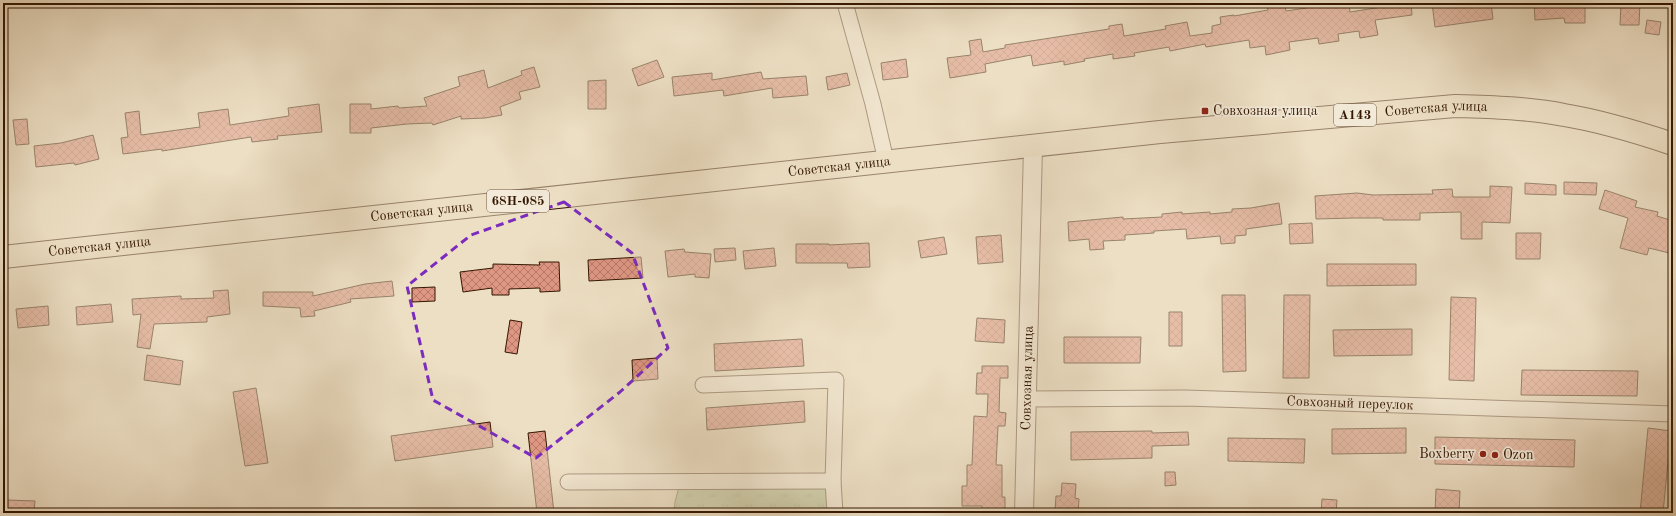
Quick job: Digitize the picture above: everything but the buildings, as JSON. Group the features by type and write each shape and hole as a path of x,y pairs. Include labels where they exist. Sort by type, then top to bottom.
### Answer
{"main road":[{"name":"Советская улица","path":"3,257 886,161 1033,147 1160,132 1455,106 1483,106 1564,114 1630,130 1673,144"}],"street":[{"path":"845,3 873,104 886,161"},
{"name":"Совхозная улица","path":"1024,513 1033,147"},
{"path":"703,385 836,380 833,480 835,513"},
{"name":"Совхозный переулок","path":"1027,399 1185,398 1673,414"},
{"path":"568,482 833,480"}],"highlighted area":[{"path":"564,202 632,253 668,348 620,392 536,458 433,400 407,286 471,235"}],"green space":[{"path":"829,485 831,513 674,513 679,487"}],"place":[{"name":"Совхозная улица","path":"1205,111"},
{"name":"Boxberry","path":"1483,454"},
{"name":"Ozon","path":"1495,455"}]}
